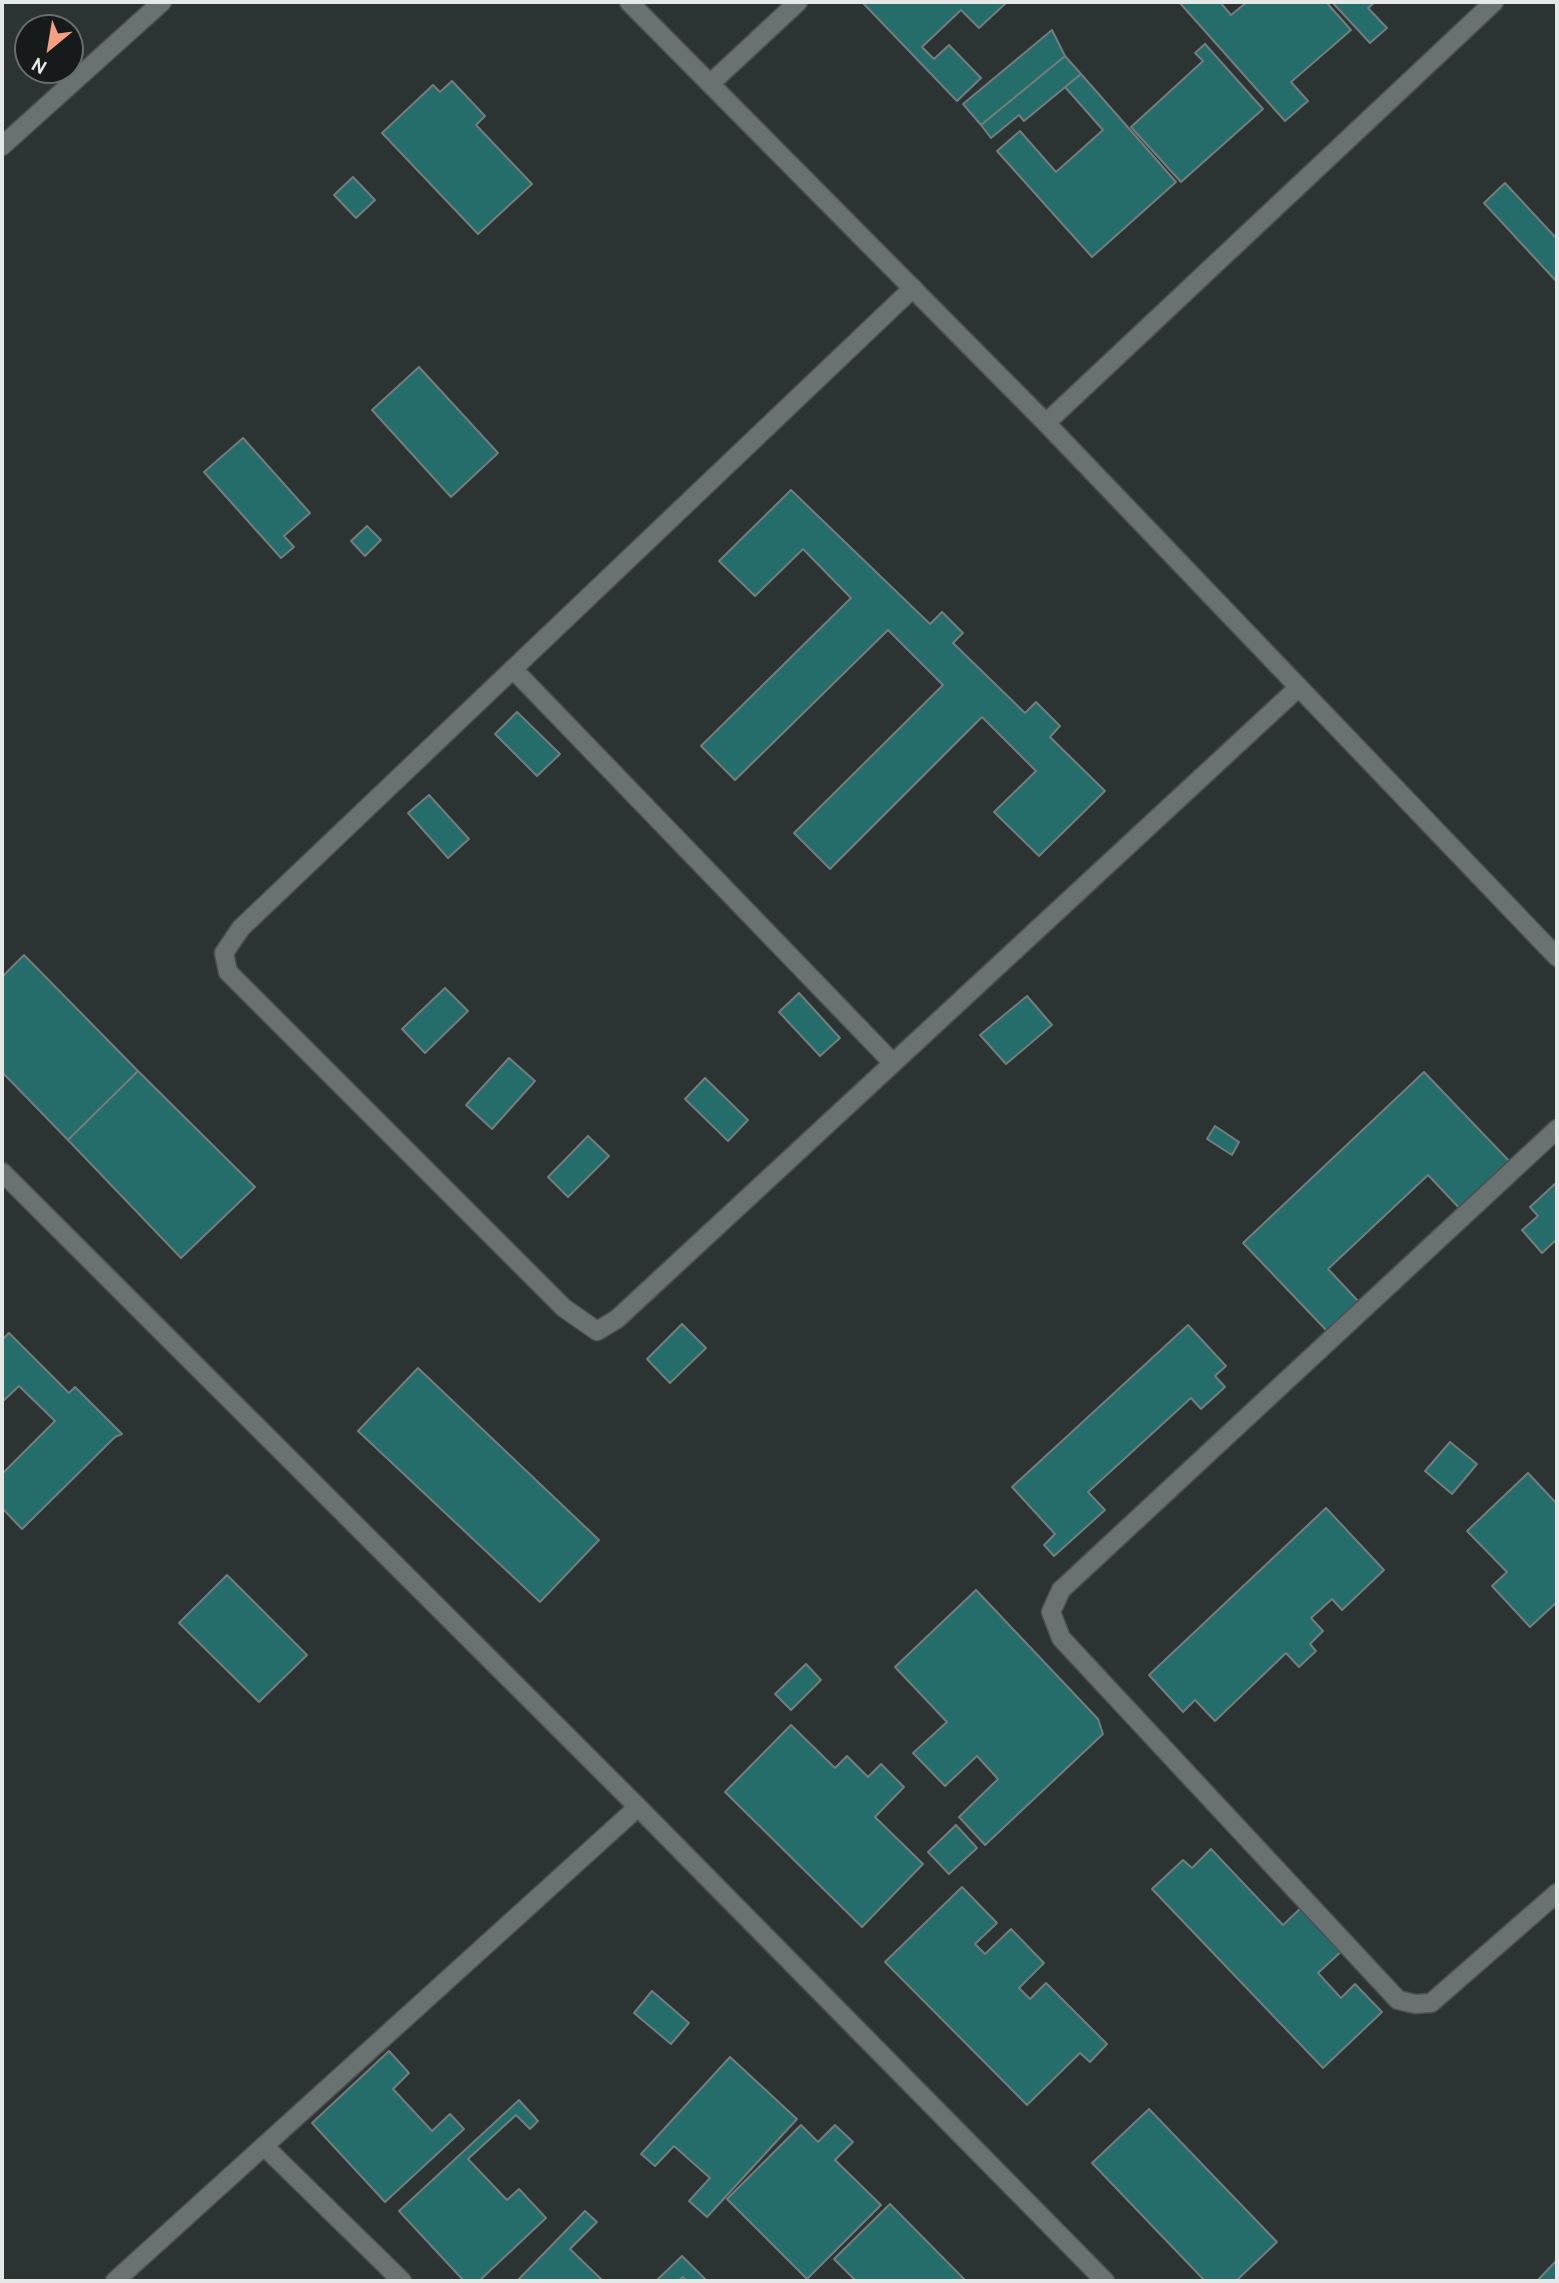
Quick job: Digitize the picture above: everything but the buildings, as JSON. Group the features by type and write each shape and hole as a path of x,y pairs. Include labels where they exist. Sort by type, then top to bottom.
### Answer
{"street":[{"path":"2,146 162,2"},
{"path":"629,2 1046,423 1557,957"},
{"path":"711,83 798,2"},
{"path":"1046,423 1494,2"},
{"path":"913,288 241,928 224,953 228,972 564,1308 597,1331 617,1319 1299,687"},
{"path":"513,669 893,1063"},
{"path":"1557,1129 1061,1590 1051,1612 1061,1638 1398,2000 1415,2004 1431,2003 1557,1893"},
{"path":"2,1172 638,1807 1105,2281"},
{"path":"115,2281 638,1807"},
{"path":"264,2146 402,2281"}]}
